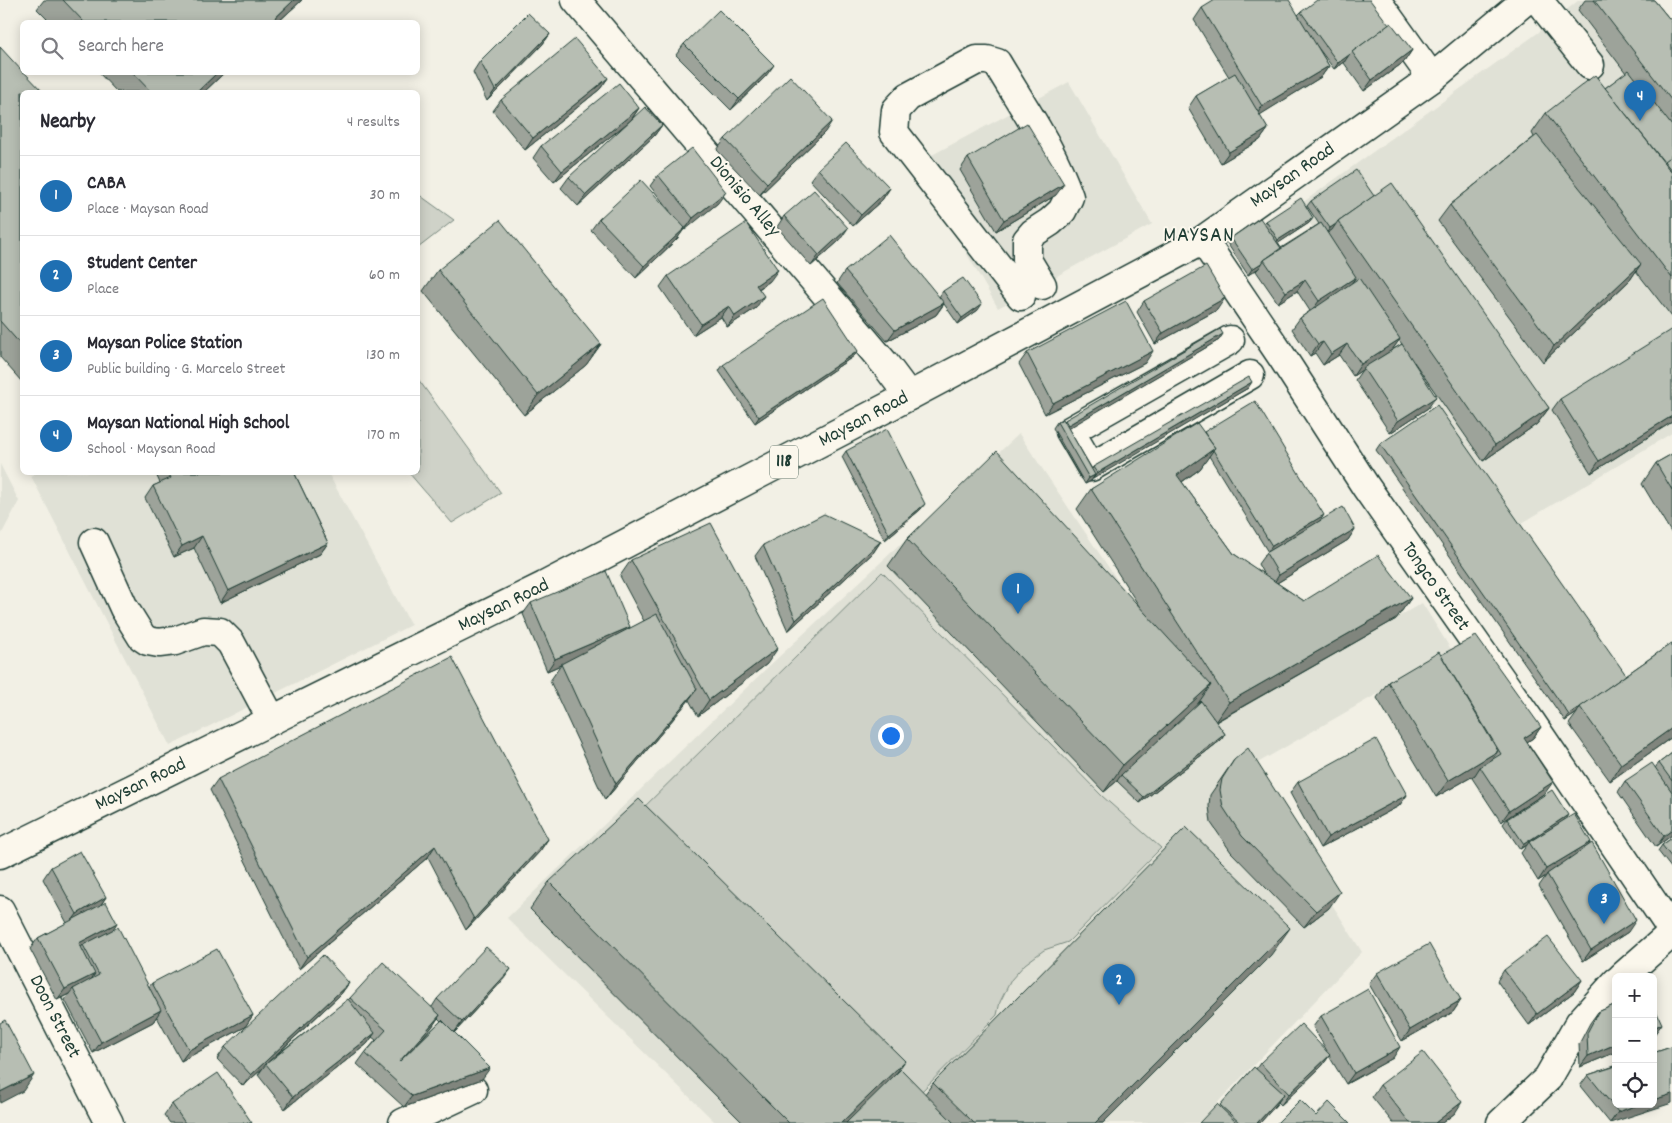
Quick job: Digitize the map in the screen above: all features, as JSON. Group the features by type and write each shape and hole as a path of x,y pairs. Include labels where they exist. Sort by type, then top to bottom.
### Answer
{"street":[{"name":"Dionisio Alley","path":"576,0 888,368 909,396"},
{"path":"1376,0 1432,78"},
{"name":"Maysan Road","path":"0,854 544,586 1203,240 1432,78 1526,0"},
{"path":"1538,0 1590,65"},
{"path":"977,60 997,63 1047,145 1062,175 1069,197 1062,211 1050,222 1033,233 1027,240 1027,260 1032,290 894,132 896,110 908,96 977,60"},
{"name":"Tongco Street","path":"1203,240 1366,487 1531,722 1672,932"},
{"path":"1240,357 1091,467 1081,450 1070,431 1240,357"},
{"path":"94,542 124,608 142,637 148,641 159,643 175,641 203,631 220,632 230,643 272,720"},
{"name":"Doon Street","path":"0,910 109,1123"},
{"path":"1626,973 1672,932"},
{"path":"1501,1123 1548,1078 1580,1022 1612,986"},
{"path":"403,1123 473,1090"}],"shaded area":[{"path":"1579,0 1639,0 1672,40 1672,433 1517,526 1298,206 1539,32"},
{"path":"1069,82 1152,224 998,308 915,164"},
{"path":"420,195 454,220 420,246"},
{"path":"420,382 501,493 452,523 411,475 420,475"},
{"path":"1019,434 1214,724 1422,603 1452,651 1247,769 1362,952 1198,1123 716,1123 507,918 768,667"},
{"path":"0,464 19,501 0,537"},
{"path":"329,475 411,625 170,746 31,476"},
{"path":"882,572 1102,796 1161,848 1068,942 1044,950 1025,964 1011,980 1000,1002 997,1015 914,1099 631,820"}],"building":[{"path":"63,0 294,0 273,20 82,20"},
{"path":"1215,0 1289,0 1329,66 1262,106 1202,8"},
{"path":"1317,0 1370,0 1389,25 1338,63 1301,12"},
{"path":"1594,0 1654,0 1672,22 1672,101"},
{"path":"719,10 774,65 739,99 684,44"},
{"path":"528,13 550,34 495,90 480,61"},
{"path":"1391,23 1412,50 1372,80 1352,52"},
{"path":"575,39 608,78 533,138 501,100"},
{"path":"0,47 20,69 20,75 27,75 41,90 20,90 20,344 0,321"},
{"path":"1629,70 1672,126 1672,155 1664,162 1605,88"},
{"path":"1235,73 1268,129 1229,152 1196,96"},
{"path":"135,75 215,75 199,90 149,90"},
{"path":"1595,75 1672,173 1672,278 1546,113"},
{"path":"790,76 832,121 767,183 725,139"},
{"path":"619,83 639,108 562,171 541,146"},
{"path":"645,107 662,125 586,195 569,177"},
{"path":"1027,123 1064,184 1004,220 968,158"},
{"path":"1537,135 1641,264 1554,346 1450,205"},
{"path":"846,143 890,188 861,215 818,169"},
{"path":"692,148 726,192 693,218 658,175"},
{"path":"1672,155 1672,171 1664,161"},
{"path":"1356,170 1374,196 1330,228 1311,201"},
{"path":"641,180 685,228 644,266 599,219"},
{"path":"1392,183 1549,408 1495,445 1338,221"},
{"path":"814,190 848,228 819,255 784,216"},
{"path":"1301,198 1313,218 1278,240 1266,221"},
{"path":"1260,218 1281,248 1252,269 1231,238"},
{"path":"500,220 601,344 538,395 438,270"},
{"path":"746,223 778,270 756,285 764,296 735,316 729,306 701,324 668,276"},
{"path":"1321,223 1356,277 1319,301 1305,280 1286,292 1264,260"},
{"path":"889,235 944,303 895,330 845,271"},
{"path":"1206,266 1225,298 1163,333 1144,301"},
{"path":"963,278 982,304 962,318 943,291"},
{"path":"1359,278 1400,339 1361,364 1347,344 1331,354 1323,342 1318,344 1300,318"},
{"path":"823,298 858,351 759,417 723,365"},
{"path":"1126,301 1153,351 1053,403 1027,353"},
{"path":"1220,329 1223,334 1068,425 1065,420"},
{"path":"1672,329 1672,416 1599,461 1560,399"},
{"path":"1402,344 1436,397 1398,421 1363,368"},
{"path":"1249,377 1252,382 1097,473 1093,467"},
{"path":"1255,401 1324,515 1272,546 1204,432"},
{"path":"1437,405 1626,675 1569,715 1380,444"},
{"path":"1063,419 1095,475 1089,478 1057,422"},
{"path":"1197,423 1215,448 1177,475 1234,554 1304,601 1378,555 1411,598 1229,702 1091,489"},
{"path":"887,429 925,504 889,534 846,451"},
{"path":"997,451 1211,685 1123,765 907,539"},
{"path":"1672,454 1672,490 1656,463"},
{"path":"170,475 295,475 328,543 228,591 202,536 182,546 153,486 171,478"},
{"path":"1343,507 1355,529 1279,575 1266,553"},
{"path":"824,514 881,541 796,620 763,545"},
{"path":"711,523 778,648 709,700 631,560"},
{"path":"606,571 630,627 555,659 531,603"},
{"path":"657,614 697,689 616,784 561,664"},
{"path":"1476,636 1541,727 1524,738 1553,782 1509,811 1480,767 1501,754 1441,655"},
{"path":"1672,643 1672,728 1621,764 1580,707"},
{"path":"1439,652 1498,751 1448,781 1388,682"},
{"path":"452,657 548,839 474,919 435,846 307,957 218,779"},
{"path":"1201,701 1225,734 1144,797 1121,775"},
{"path":"1376,739 1407,795 1328,837 1298,782"},
{"path":"1248,748 1340,892 1316,911 1242,836 1223,807 1220,790 1222,779 1234,760"},
{"path":"1672,753 1672,781 1659,763"},
{"path":"1652,763 1672,792 1672,830 1664,836 1625,781"},
{"path":"1552,790 1568,815 1524,844 1507,819"},
{"path":"639,799 905,1061 841,1123 789,1123 549,882"},
{"path":"1574,814 1591,842 1546,869 1529,842"},
{"path":"1186,827 1290,928 1095,1123 974,1123 933,1083"},
{"path":"1672,838 1672,858 1662,845"},
{"path":"1592,843 1636,920 1591,950 1547,874"},
{"path":"80,851 106,897 77,914 51,867"},
{"path":"106,902 117,923 79,943 95,974 65,989 38,938"},
{"path":"118,927 161,1010 101,1042 73,989 99,975 83,945"},
{"path":"1548,937 1582,980 1537,1014 1504,970"},
{"path":"1429,944 1461,1000 1410,1030 1377,973"},
{"path":"486,947 511,969 462,1022 437,999"},
{"path":"217,949 253,1015 189,1050 152,983"},
{"path":"323,955 349,983 251,1075 225,1047"},
{"path":"383,962 440,1015 399,1062 442,1020 490,1068 412,1096 365,1053 386,1030 350,998"},
{"path":"1368,989 1400,1047 1354,1073 1321,1016"},
{"path":"348,999 375,1033 293,1097 266,1064"},
{"path":"1612,1006 1612,1046 1588,1056 1587,1033 1598,1012"},
{"path":"1657,1013 1662,1024 1657,1026"},
{"path":"5,1020 34,1075 0,1092 0,1023"},
{"path":"1301,1024 1330,1055 1289,1094 1260,1063"},
{"path":"1671,1047 1672,1050 1672,1094 1657,1099 1657,1063 1657,1052"},
{"path":"1423,1052 1462,1102 1435,1123 1410,1123 1380,1085"},
{"path":"1254,1067 1284,1094 1257,1123 1240,1123 1220,1105"},
{"path":"1612,1067 1612,1105 1588,1075"},
{"path":"901,1069 954,1123 846,1123"},
{"path":"218,1073 252,1123 185,1123 172,1104"},
{"path":"1300,1100 1316,1116 1329,1102 1350,1123 1277,1123"},
{"path":"1217,1104 1237,1123 1199,1123"},
{"path":"1615,1108 1629,1108 1618,1112"}],"place":[{"name":"Maysan National High School","path":"1640,121"},
{"name":"CABA","path":"1018,614"},
{"name":"Maysan Police Station","path":"1604,924"},
{"name":"Student Center","path":"1119,1005"}],"district":[{"name":"MAYSAN","path":"1199,236"}]}
